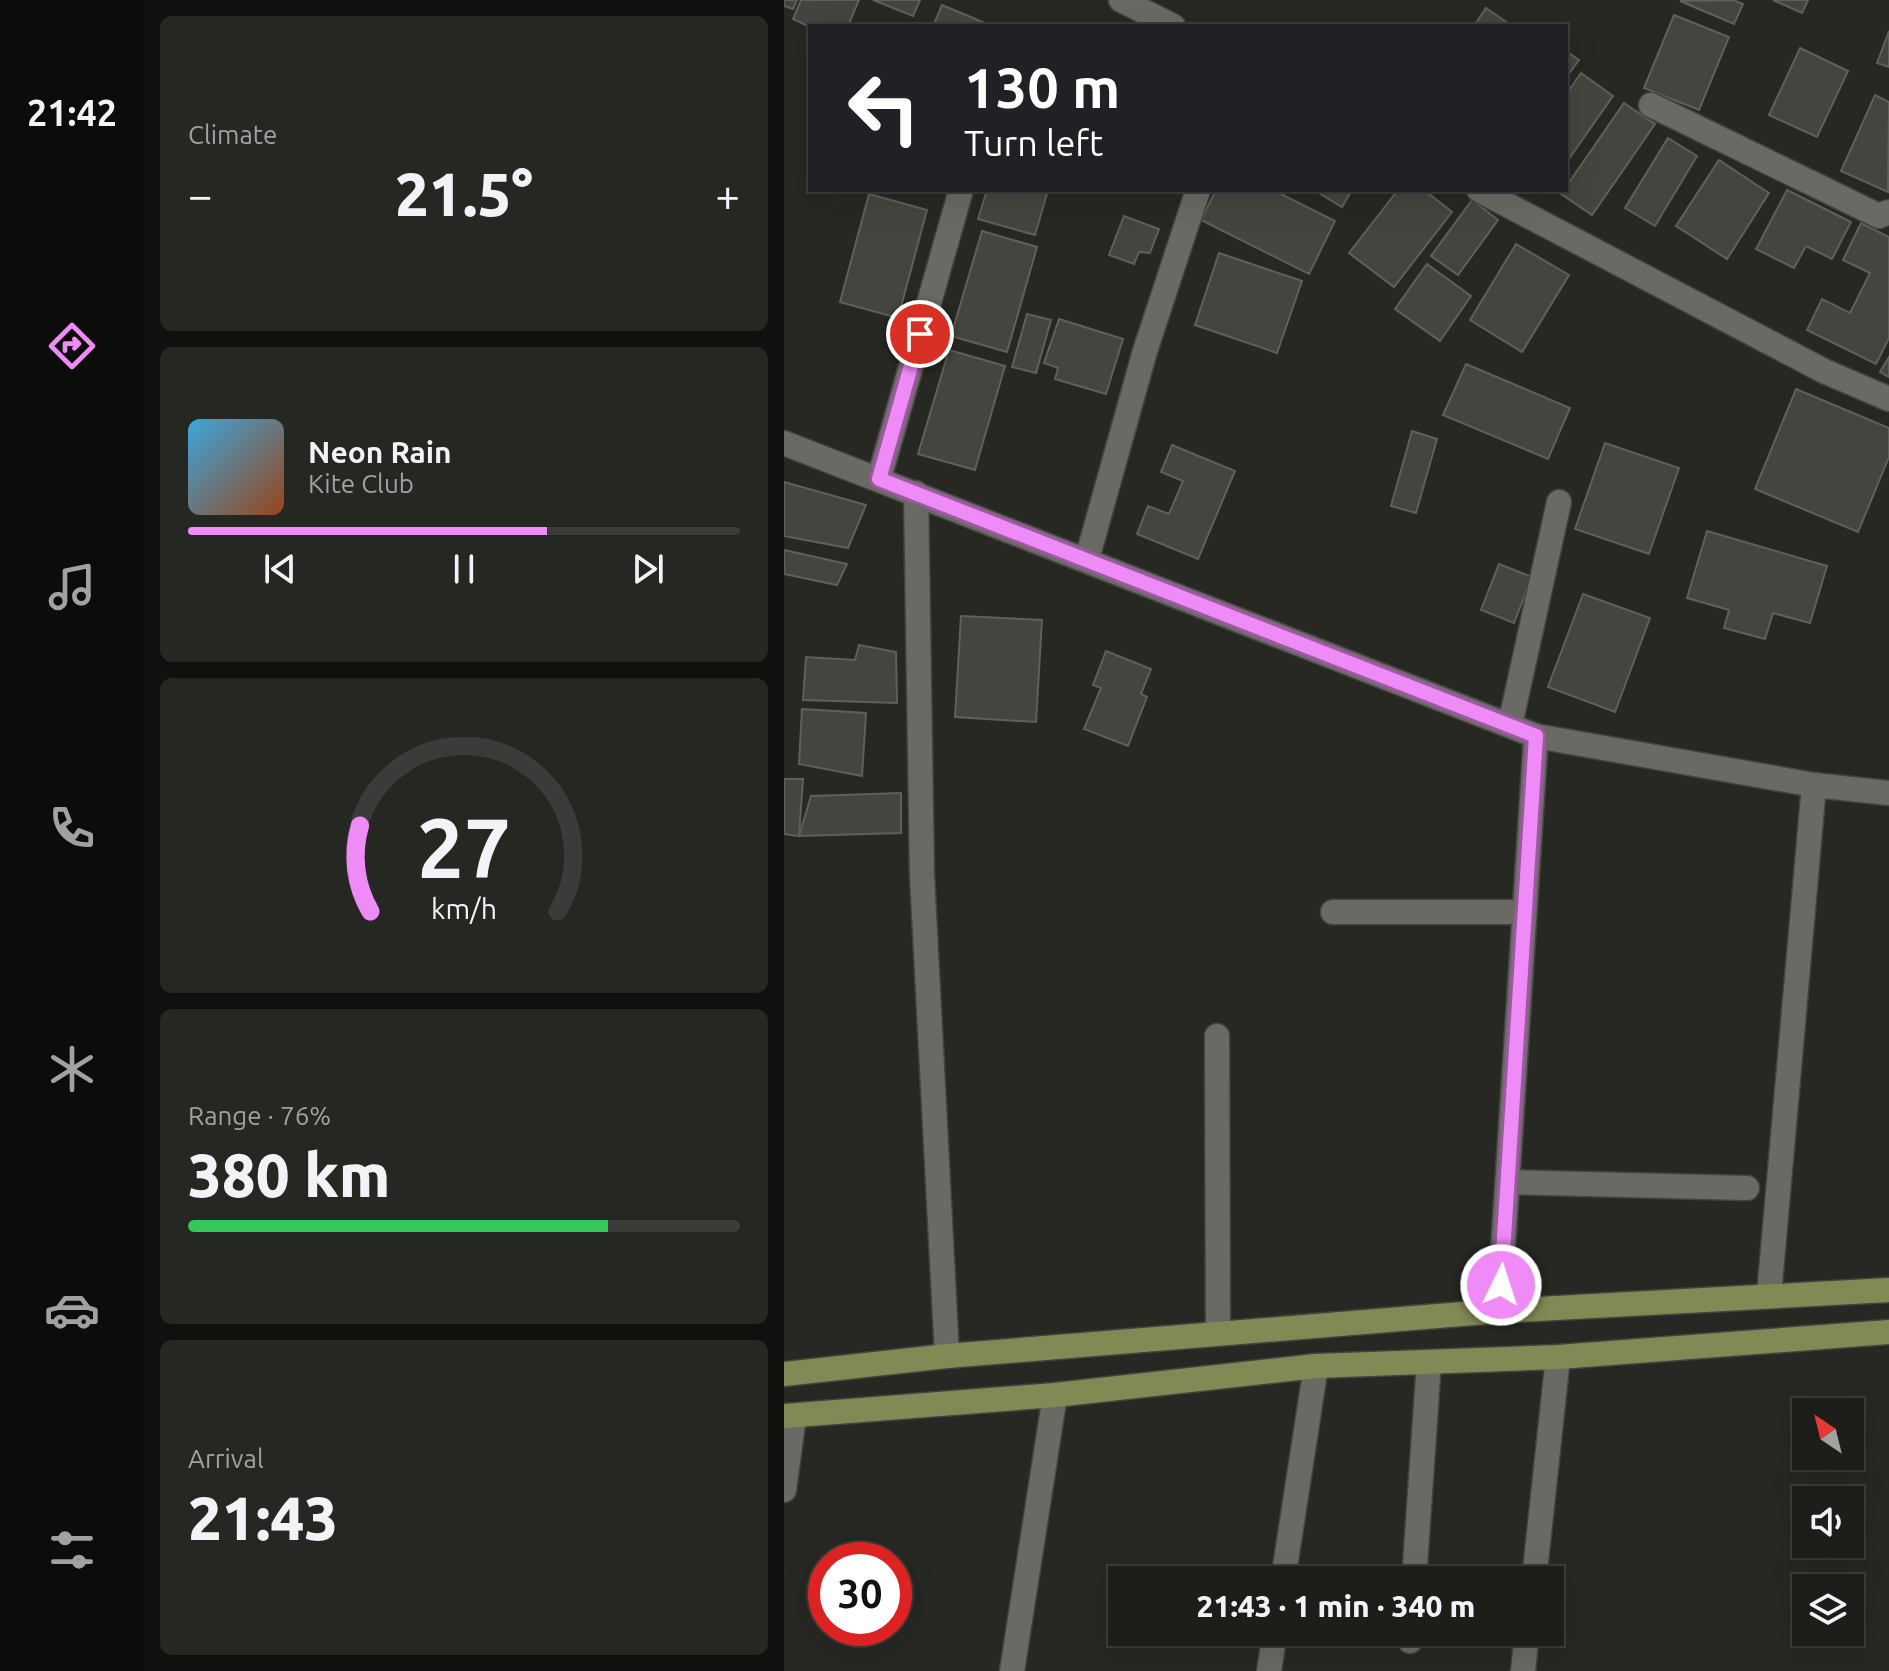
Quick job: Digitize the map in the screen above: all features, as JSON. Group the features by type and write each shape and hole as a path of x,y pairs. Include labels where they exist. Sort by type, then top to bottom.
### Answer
{"main road":[{"path":"784,1374 1218,1332 1499,1311 1889,1290"},
{"path":"789,1416 1055,1395 1316,1366 1558,1357 1889,1332"}],"street":[{"path":"1121,0 1169,24"},
{"path":"1651,105 1879,216 1889,212"},
{"path":"879,479 960,192"},
{"path":"1087,559 1145,351 1197,192"},
{"path":"1483,192 1824,371 1889,399"},
{"path":"784,443 1536,736 1814,785 1889,793"},
{"path":"916,493 922,875 947,1356"},
{"path":"1510,725 1559,502"},
{"path":"1499,1311 1536,736"},
{"path":"1769,1295 1814,785"},
{"path":"1333,912 1524,912"},
{"path":"1217,1036 1218,1332"},
{"path":"1508,1182 1747,1188"},
{"path":"1536,1566 1558,1357"},
{"path":"1415,1566 1429,1362"},
{"path":"1285,1566 1316,1366"},
{"path":"1012,1671 1055,1395"},
{"path":"784,1490 789,1416"},
{"path":"1269,1671 1273,1646"},
{"path":"1523,1671 1526,1646"}],"building":[{"path":"784,0 797,0 793,9 784,6"},
{"path":"801,0 859,0 849,24 808,26 793,19"},
{"path":"873,0 920,0 913,16"},
{"path":"1733,0 1743,4 1734,24 1680,1"},
{"path":"1773,0 1808,0 1802,13"},
{"path":"942,5 985,23 984,24 934,24"},
{"path":"1486,8 1509,24 1475,24"},
{"path":"1674,15 1729,37 1699,110 1644,88"},
{"path":"1889,31 1889,67 1877,63"},
{"path":"1800,48 1848,71 1817,137 1769,115"},
{"path":"1568,52 1579,60 1568,75"},
{"path":"1581,73 1613,96 1568,160 1568,92"},
{"path":"1875,95 1889,102 1888,192 1841,171"},
{"path":"1624,103 1655,124 1592,215 1561,194 1568,192 1568,184"},
{"path":"1668,138 1697,156 1655,226 1625,208"},
{"path":"1719,160 1769,193 1727,259 1676,226"},
{"path":"1787,190 1851,222 1832,259 1806,246 1794,268 1756,249"},
{"path":"986,192 1047,192 1035,235 978,219"},
{"path":"1215,192 1277,192 1335,221 1309,274 1201,220"},
{"path":"1317,192 1351,192 1342,207"},
{"path":"1396,192 1427,192 1452,212 1394,287 1349,253"},
{"path":"869,194 927,210 898,318 840,302"},
{"path":"1472,200 1498,220 1458,275 1431,256"},
{"path":"1124,216 1159,229 1150,253 1139,252 1134,264 1109,255"},
{"path":"1861,223 1889,237 1889,338 1876,364 1807,330 1822,299 1850,313 1870,273 1843,260"},
{"path":"982,231 1037,247 1007,352 951,336"},
{"path":"1516,244 1569,275 1522,352 1470,320"},
{"path":"1219,253 1302,281 1277,353 1195,325"},
{"path":"1427,264 1471,296 1440,341 1395,309"},
{"path":"1027,314 1051,320 1036,373 1012,367"},
{"path":"1059,319 1123,339 1106,394 1055,379 1058,368 1044,363"},
{"path":"949,350 1005,366 975,470 918,454"},
{"path":"1889,357 1889,377 1880,372"},
{"path":"1466,364 1570,408 1548,459 1443,415"},
{"path":"1796,389 1889,428 1889,457 1858,532 1755,489"},
{"path":"1412,431 1437,439 1416,513 1391,506"},
{"path":"1605,443 1679,468 1649,554 1575,529"},
{"path":"1172,445 1235,471 1198,559 1137,534 1148,506 1169,514 1183,481 1161,472"},
{"path":"784,482 866,505 848,548 784,536"},
{"path":"1707,531 1827,566 1810,623 1773,613 1765,639 1724,628 1729,610 1687,598"},
{"path":"784,550 847,564 837,585 784,574"},
{"path":"1499,564 1532,577 1514,623 1481,610"},
{"path":"1583,594 1650,618 1615,712 1548,687"},
{"path":"961,616 1042,620 1036,722 955,717"},
{"path":"859,645 896,652 897,703 803,700 806,657 855,660"},
{"path":"1106,651 1151,669 1141,694 1147,697 1128,746 1084,729 1101,688 1093,685"},
{"path":"802,709 866,713 862,776 799,764"},
{"path":"784,779 803,779 799,836 784,834"},
{"path":"901,793 901,833 799,836 811,796"}],"route":[{"path":"920,334 879,479 1536,736 1501,1285"}]}
